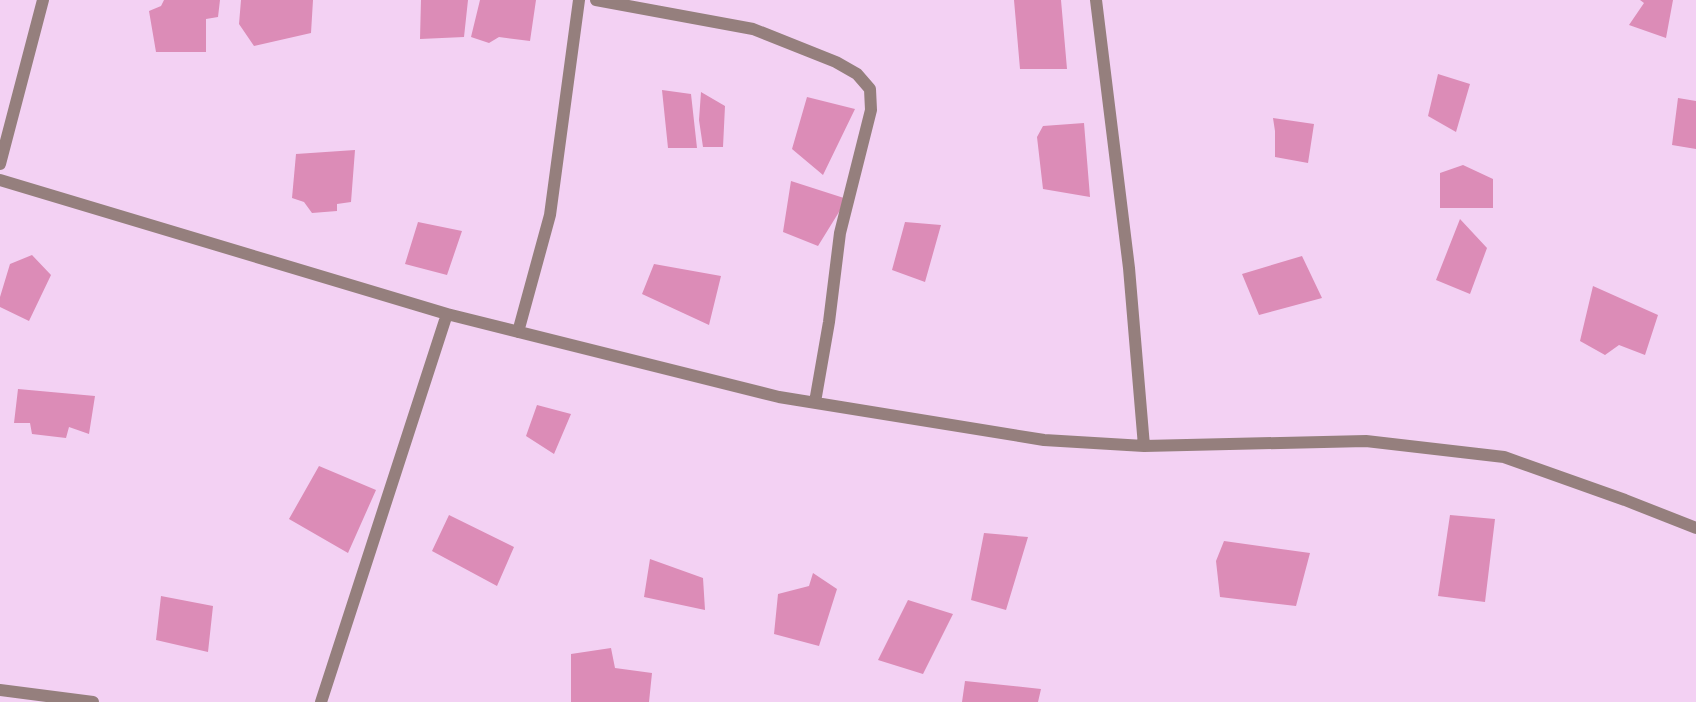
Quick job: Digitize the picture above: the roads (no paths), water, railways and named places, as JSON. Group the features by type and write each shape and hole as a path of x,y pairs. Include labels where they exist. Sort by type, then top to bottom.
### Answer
{"street":[{"path":"0,164 43,0"},
{"path":"518,332 550,215 578,0"},
{"path":"596,0 753,29 836,62 857,74 870,90 871,110 840,232 829,322 815,402"},
{"path":"1096,0 1129,268 1144,446"},
{"path":"0,180 447,314 779,397 1044,440 1144,446 1366,441 1504,457 1625,500 1696,528"},
{"path":"321,702 447,314"},
{"path":"0,690 93,702"}]}
